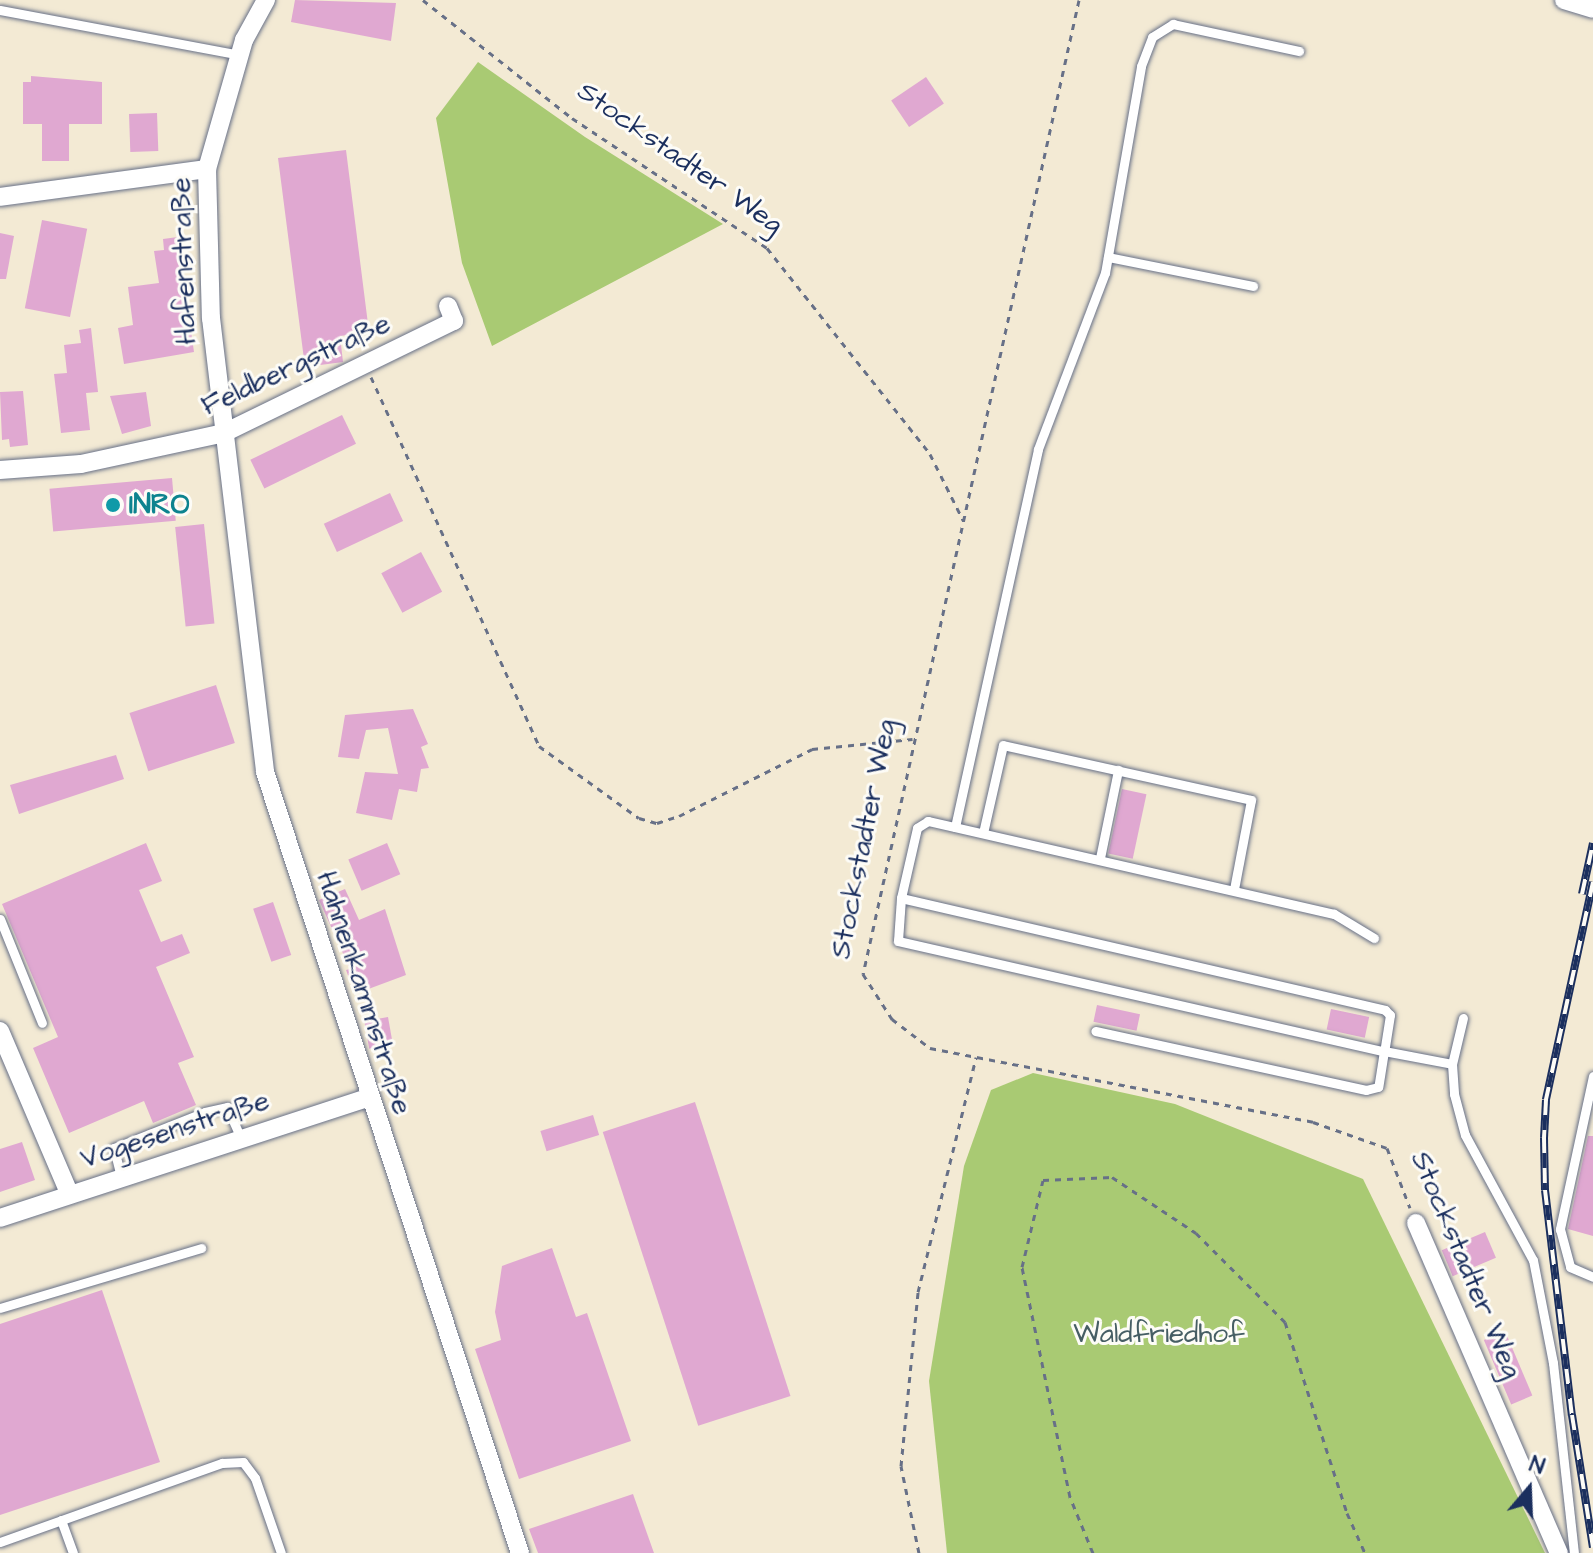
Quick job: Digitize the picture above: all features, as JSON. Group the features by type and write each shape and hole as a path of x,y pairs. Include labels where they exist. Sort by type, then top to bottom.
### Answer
{"street":[{"name":"Hafenstraße","path":"224,433 211,318 207,169 240,55 266,0"},
{"path":"1564,0 1593,9"},
{"path":"0,197 207,169"},
{"name":"Feldbergstraße","path":"0,470 81,464 224,433 454,321 448,306"},
{"name":"Hahnenkammstraße","path":"224,433 265,772 368,1098 520,1553"},
{"path":"0,1031 69,1193"},
{"name":"Vogesenstraße","path":"0,1218 368,1098"},
{"name":"Stockstadter Weg","path":"1416,1223 1559,1553"}],"lane":[{"path":"0,10 240,55"},
{"path":"955,827 1038,449 1108,257 1141,66 1152,37 1173,24 1299,51"},
{"path":"1108,257 1253,286"},
{"path":"983,833 1003,745 1118,770 1251,800 1234,889"},
{"path":"1100,858 1118,770"},
{"path":"1374,938 1334,914 928,821 917,828 901,898 898,941 1452,1064"},
{"path":"901,898 1385,1010 1390,1015 1378,1087 1366,1090 1095,1031"},
{"path":"0,919 42,1023"},
{"path":"1463,1018 1452,1064 1465,1135 1533,1260 1553,1363 1574,1553"},
{"path":"1593,1076 1560,1229 1570,1267 1593,1277"},
{"path":"121,1177 114,1148 205,1112 227,1107 241,1139"},
{"path":"0,1308 201,1248"},
{"path":"0,1542 222,1463 243,1462 255,1478 281,1553"},
{"path":"61,1520 73,1553"}],"path":[{"name":"Stockstadter Weg","path":"423,0 572,118 767,248 930,454 963,520 863,974 892,1019 930,1048 1313,1122 1387,1148 1416,1223"},
{"path":"963,520 999,375 1079,0"},
{"path":"366,366 526,724 539,746 639,818 657,823 812,749 913,739"},
{"path":"919,1553 901,1466 918,1292 976,1057"},
{"path":"1093,1553 1070,1497 1022,1267 1043,1180 1112,1177 1196,1233 1285,1322 1347,1513 1365,1553"}],"green space":[{"path":"478,62 585,137 723,224 492,346 462,263 436,118"},
{"name":"Waldfriedhof","path":"1033,1073 1175,1104 1363,1179 1545,1553 947,1553 929,1381 964,1166 991,1090"}],"building":[{"path":"295,0 396,3 391,41 291,22"},
{"path":"31,76 102,82 102,124 69,124 69,161 42,161 42,124 23,124 23,82 31,82"},
{"path":"926,77 944,104 909,127 891,100"},
{"path":"157,113 158,151 130,152 129,114"},
{"path":"346,150 369,332 340,336 343,362 305,367 278,158"},
{"path":"42,220 87,229 70,317 25,308"},
{"path":"0,233 14,236 6,279 0,279"},
{"path":"178,237 194,352 124,364 118,328 133,325 128,287 159,283 154,251 164,250 163,239"},
{"path":"91,328 98,392 86,393 90,430 61,433 54,374 67,373 64,345 81,343 79,330"},
{"path":"23,391 28,445 10,447 9,439 2,440 0,392"},
{"path":"146,392 151,426 122,434 110,396"},
{"path":"342,415 356,444 264,488 250,460"},
{"name":"INRO","path":"172,478 176,521 53,532 49,489"},
{"path":"390,493 403,521 337,552 324,524"},
{"name":"INRO","path":"204,524 214,623 186,626 175,527"},
{"path":"421,552 442,592 402,613 381,573"},
{"path":"216,685 235,743 148,771 129,713"},
{"path":"413,709 428,744 421,747 429,768 421,769 417,792 399,789 392,820 356,813 365,772 398,774 388,728 366,730 359,759 338,757 345,715"},
{"path":"116,755 124,779 19,814 10,785"},
{"path":"1122,789 1146,794 1133,859 1108,854"},
{"path":"146,843 162,881 139,890 161,942 182,934 190,953 156,967 194,1057 178,1063 196,1105 153,1123 144,1101 69,1133 33,1048 58,1037 2,904"},
{"path":"387,843 400,874 362,891 348,859"},
{"path":"345,889 359,920 385,909 406,975 355,994 346,970 350,969 319,900"},
{"path":"273,902 291,955 271,962 253,909"},
{"path":"1097,1005 1140,1014 1137,1031 1093,1022"},
{"path":"1331,1009 1369,1017 1365,1038 1327,1030"},
{"path":"388,1017 393,1045 369,1049 364,1021"},
{"path":"695,1102 790,1396 698,1426 603,1132"},
{"path":"593,1115 599,1135 547,1151 540,1131"},
{"path":"1588,1136 1593,1136 1593,1236 1568,1229"},
{"path":"22,1142 35,1180 0,1192 0,1149"},
{"path":"1485,1232 1496,1258 1453,1276 1442,1250"},
{"path":"552,1248 576,1317 587,1313 631,1441 519,1479 475,1349 501,1340 495,1312 502,1266"},
{"path":"102,1290 160,1462 0,1515 0,1324"},
{"path":"1505,1331 1532,1395 1511,1404 1484,1340"},
{"path":"633,1494 654,1553 538,1553 529,1529"}],"railway":[{"path":"1582,894 1593,843"},
{"path":"1593,882 1546,1100 1544,1138 1545,1190 1572,1415 1593,1547"}],"place":[{"name":"INRO","path":"113,505"}]}
